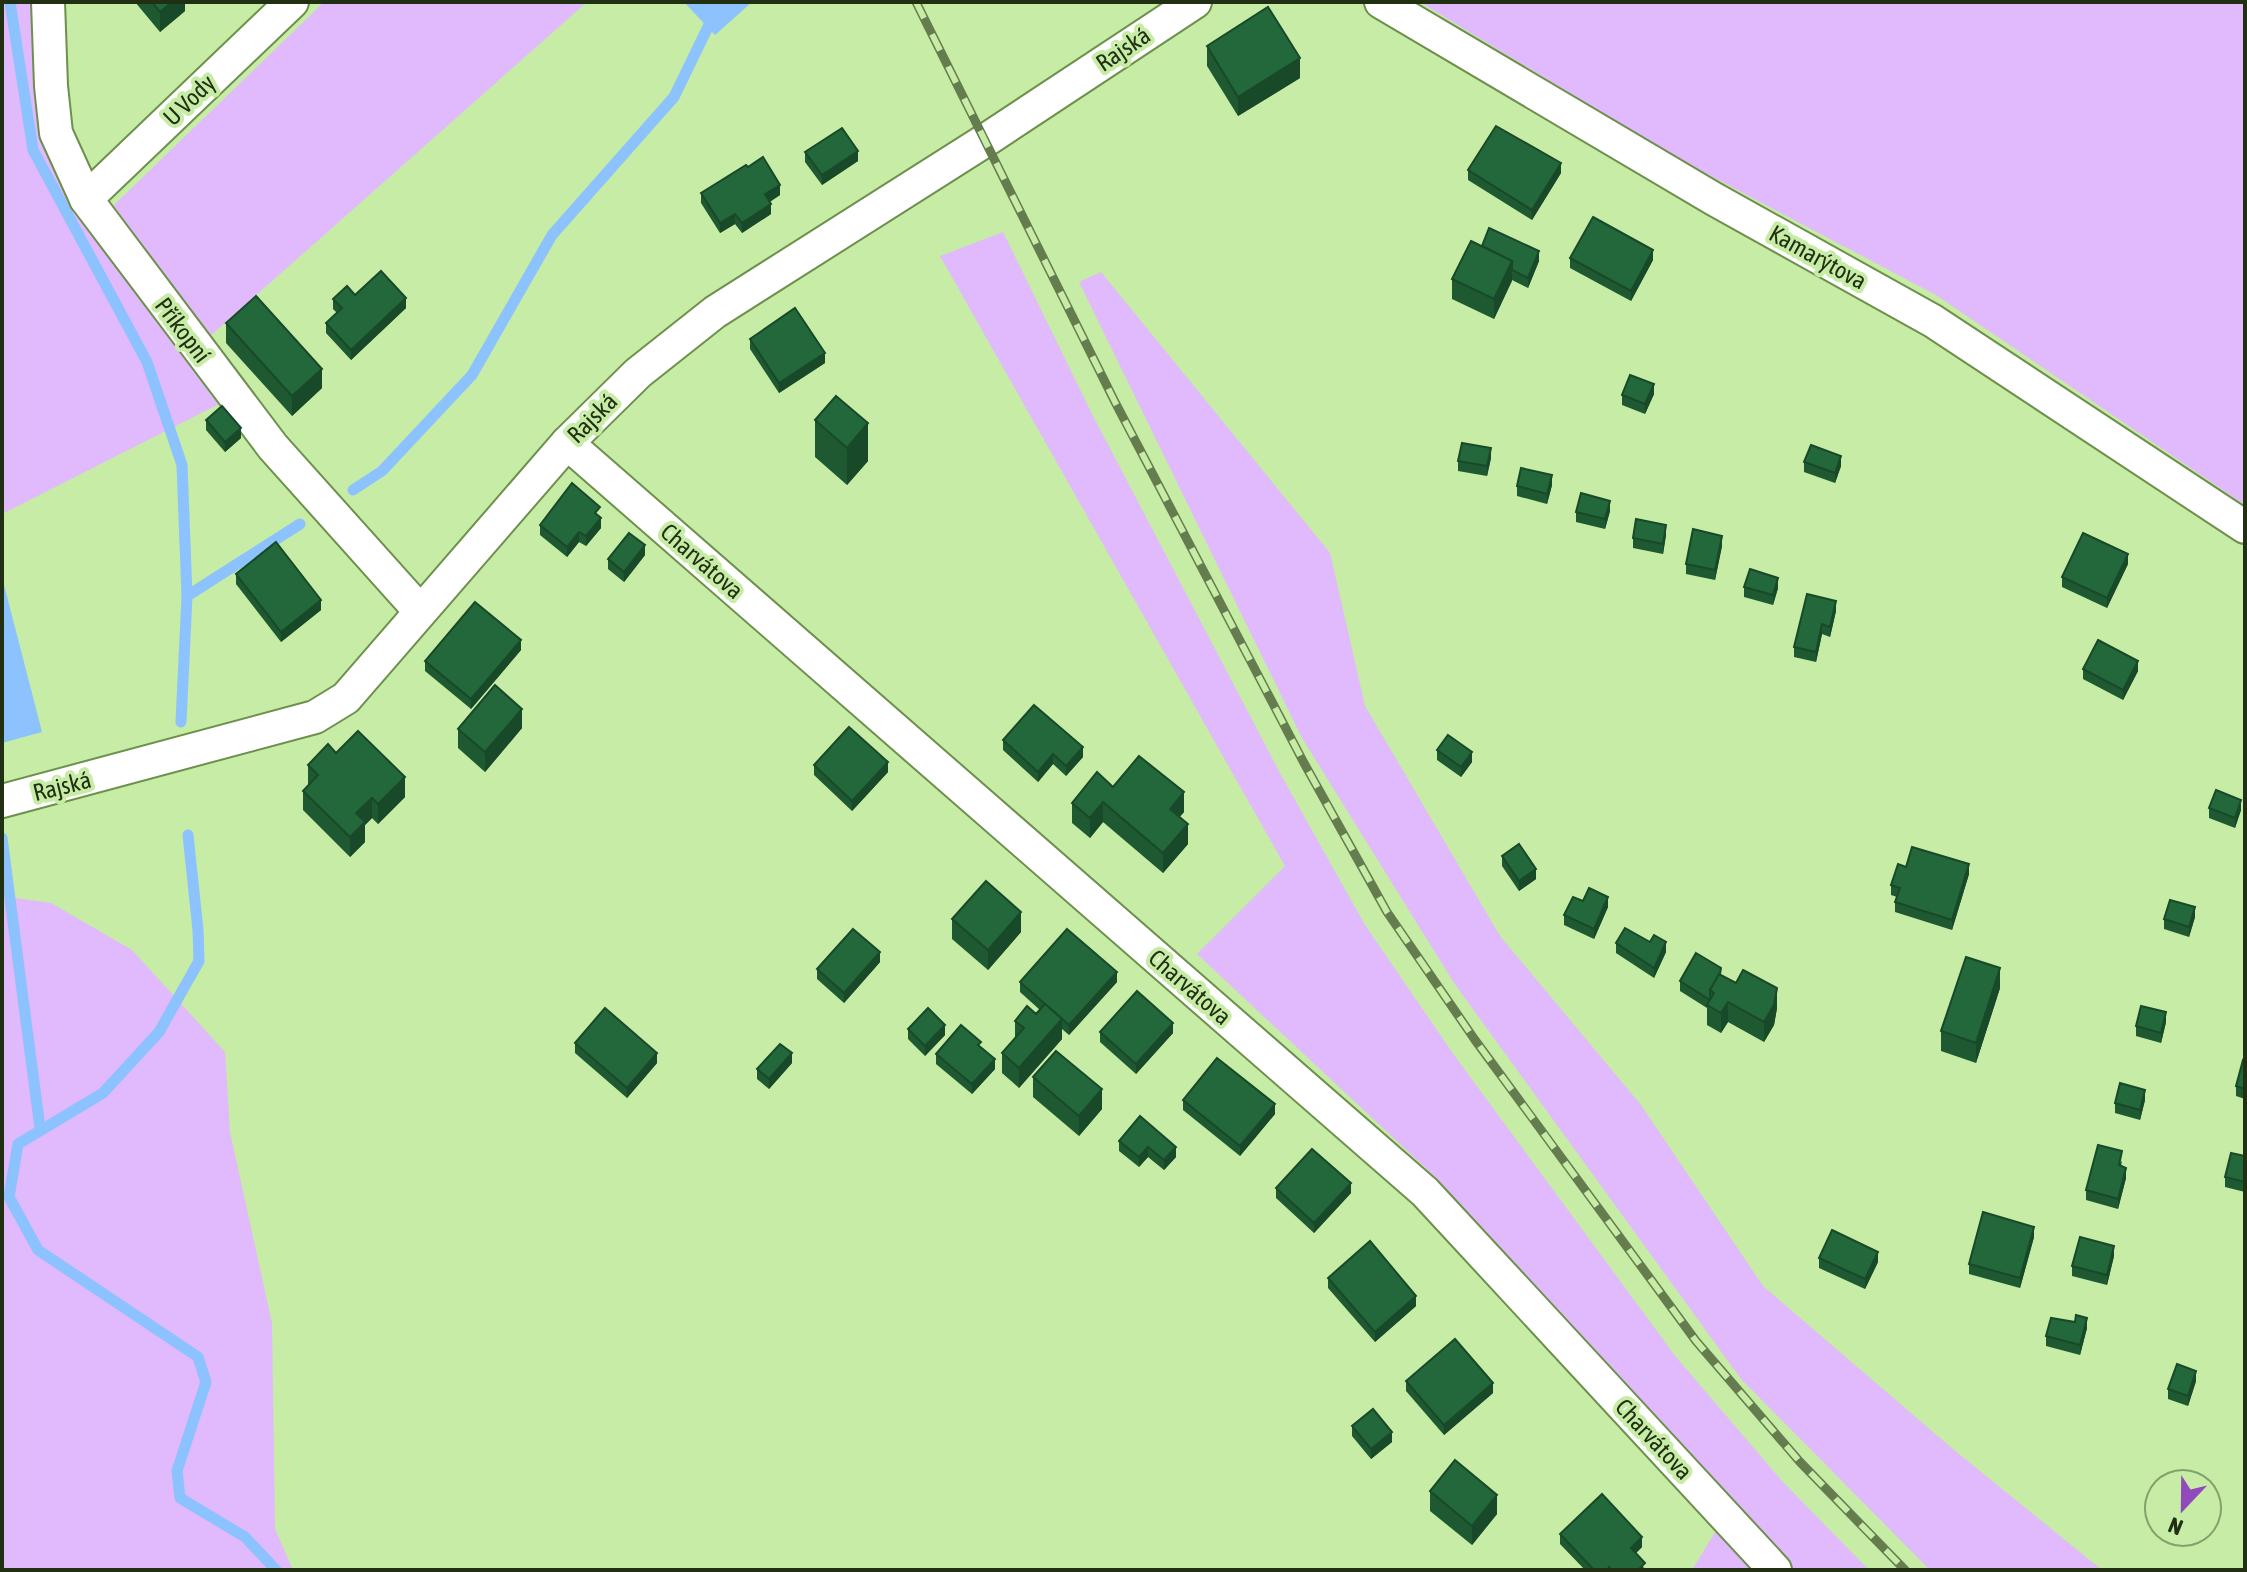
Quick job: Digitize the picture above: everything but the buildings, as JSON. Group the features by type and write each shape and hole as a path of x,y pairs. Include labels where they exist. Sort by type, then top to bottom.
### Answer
{"street":[{"name":"Příkopní","path":"48,2 56,133 86,199 273,447 420,611"},
{"name":"U Vody","path":"86,199 292,2"},
{"name":"Rajská","path":"2,801 315,717 346,698 567,443 638,373 715,312 986,140 1195,2"},
{"name":"Kamarýtova","path":"1381,2 1714,199 1933,321 2245,527"},
{"name":"Charvátova","path":"567,443 1425,1192 1775,1570"}],"shaded area":[{"path":"2,2 35,2 40,106 49,156 76,202 219,404 2,514"},
{"path":"324,2 587,2 209,337 112,207"},
{"path":"1420,2 2245,2 2245,505 1936,295 1675,157"},
{"path":"1003,232 1092,414 1281,775 1365,925 1454,1055 1676,1357 1781,1480 1869,1570 1692,1570 1733,1503 1433,1175 1197,954 1285,866 940,256"},
{"path":"1101,272 1330,553 1365,706 1500,936 1641,1105 1763,1286 1954,1450 2102,1570 1930,1570 1741,1379 1454,983 1302,738 1079,282"},
{"path":"2,896 51,903 132,950 225,1052 230,1132 272,1323 275,1529 293,1570 2,1570"}],"water":[{"path":"684,2 752,2 715,35"},
{"path":"2,577 42,732 2,743"}],"waterway":[{"path":"10,2 33,150 147,362 182,465 187,596 181,722"},
{"path":"353,490 382,471 472,375 552,235 674,97 720,2"},
{"path":"187,596 300,524"},
{"path":"188,835 199,961 159,1032 103,1093 18,1144 9,1197 38,1250 198,1357 206,1382 177,1471 180,1498 245,1537 276,1570"},
{"path":"2,838 40,1128"}],"railway":[{"path":"916,2 1115,402 1304,763 1387,912 1475,1040 1696,1341 1800,1462 1905,1570"}]}
